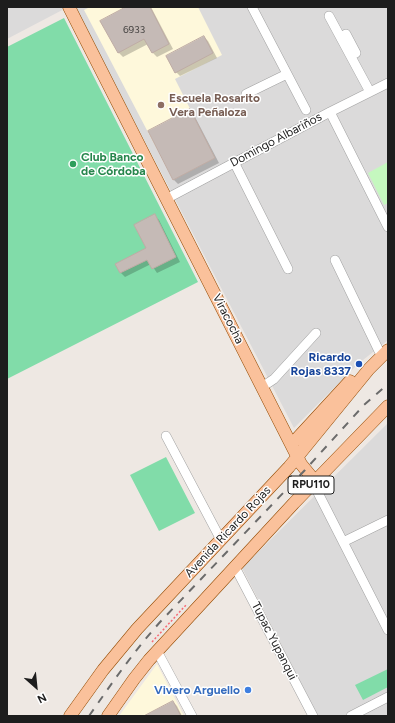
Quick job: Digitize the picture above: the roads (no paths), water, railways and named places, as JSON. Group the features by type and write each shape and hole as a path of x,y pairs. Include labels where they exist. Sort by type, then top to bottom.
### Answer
{"main road":[{"name":"Viracocha","path":"71,7 166,199 298,457 313,483"},
{"path":"292,444 323,409 383,350"},
{"name":"Avenida Ricardo Rojas","path":"70,716 103,670 137,629 298,457 383,350"},
{"name":"RPU110","path":"108,716 140,671 157,651 313,483 388,406"}],"street":[{"path":"252,7 306,110"},
{"path":"329,16 372,91"},
{"path":"346,34 372,91"},
{"path":"246,94 287,74"},
{"name":"Domingo Albariños","path":"166,199 234,162 388,83"},
{"path":"330,112 388,227"},
{"path":"234,162 288,269"},
{"path":"335,260 383,350"},
{"path":"336,276 383,350"},
{"path":"262,387 274,379 316,333"},
{"path":"166,436 221,540"},
{"name":"Viracocha","path":"313,483 388,630"},
{"path":"343,542 388,520"},
{"name":"Tupac Yupanqui","path":"235,567 313,716"},
{"path":"157,651 192,716"},
{"path":"351,716 388,697"}],"railway":[{"path":"89,716 151,632 305,470 364,405 388,384"}],"place":[{"name":"Escuela Rosarito Vera Peñaloza","path":"161,105"},
{"name":"Club Banco de Córdoba","path":"73,164"},
{"name":"Ricardo Rojas 8337","path":"359,364"},
{"name":"Vivero Arguello","path":"248,690"}]}
